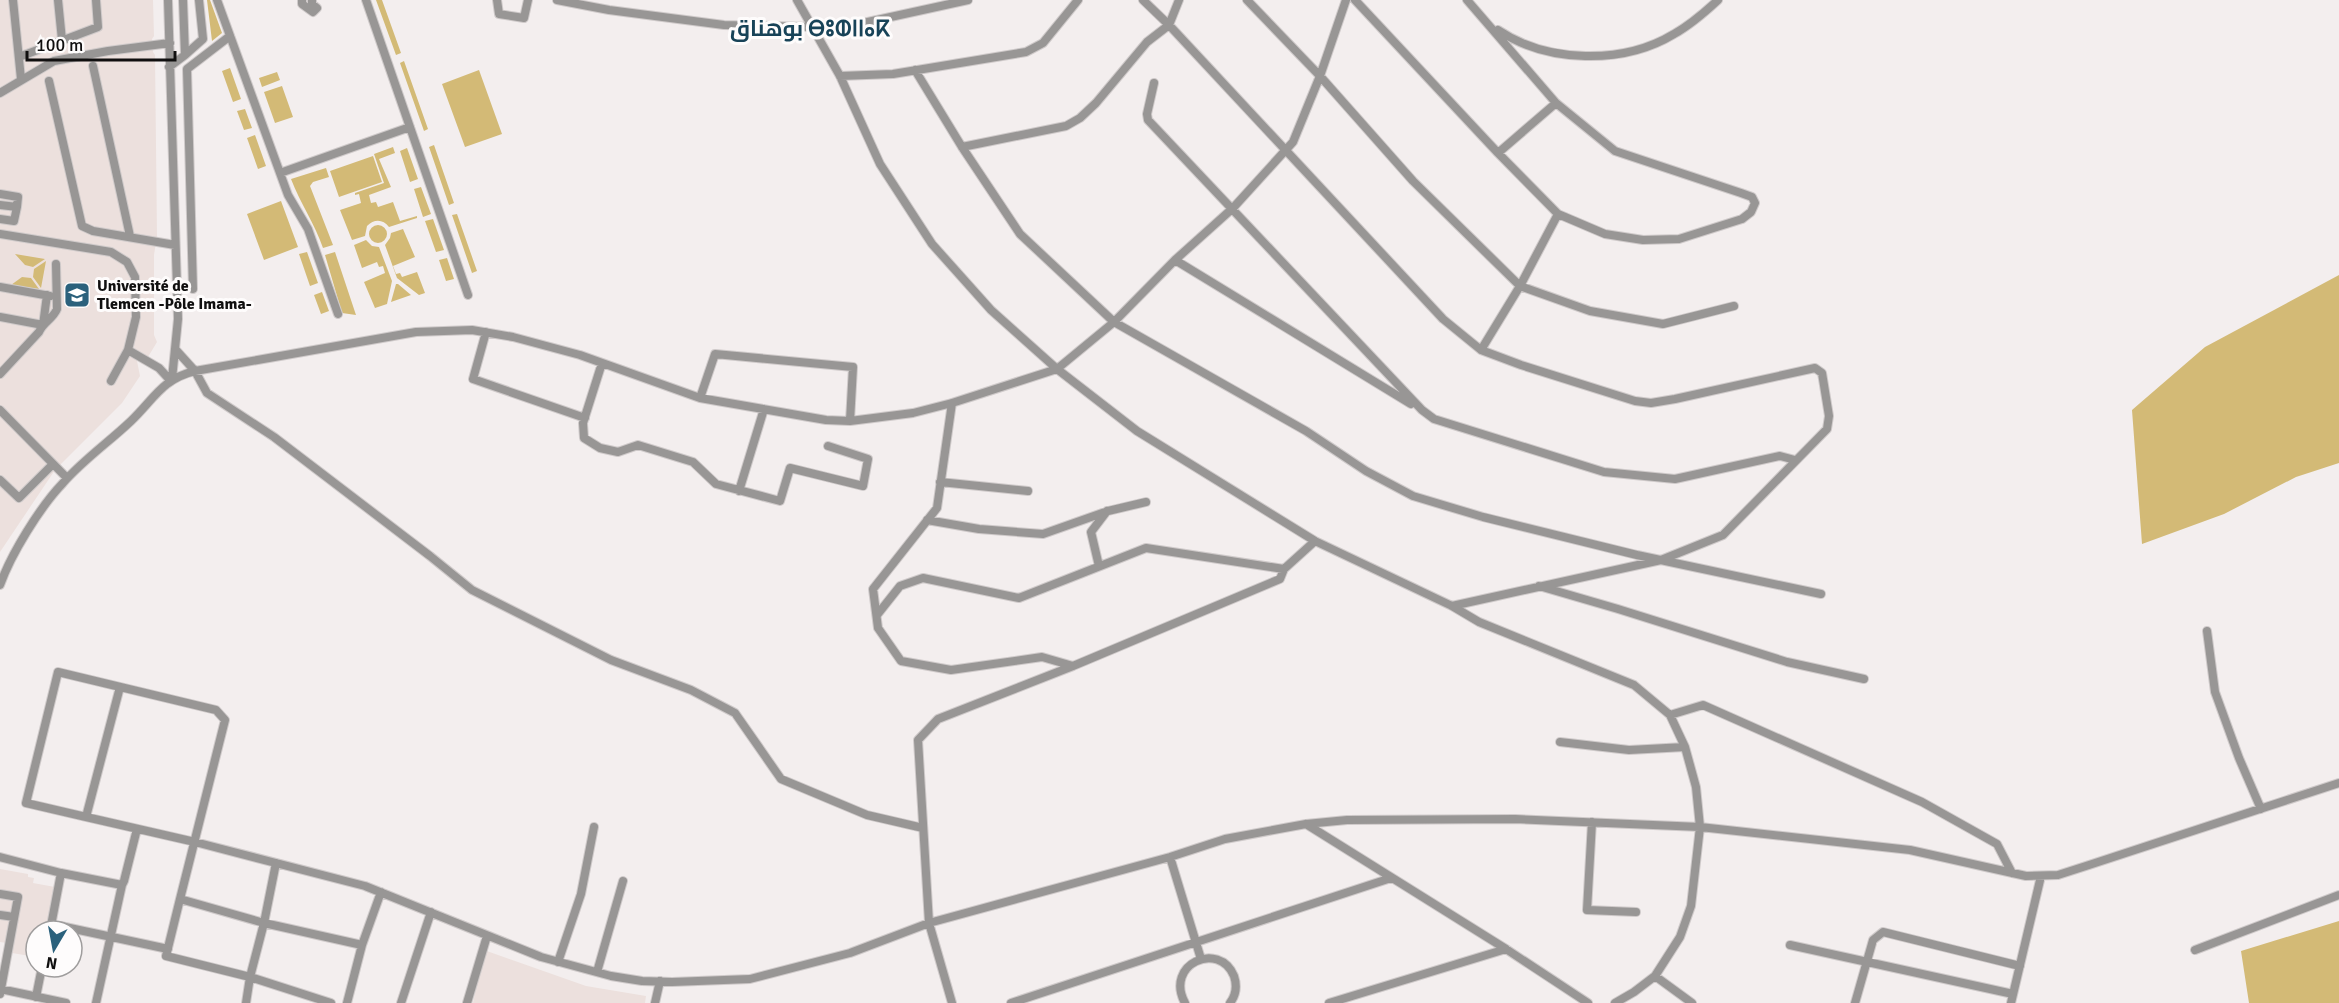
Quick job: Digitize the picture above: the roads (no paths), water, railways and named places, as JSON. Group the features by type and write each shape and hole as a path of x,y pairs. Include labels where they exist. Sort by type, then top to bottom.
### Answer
{"street":[{"path":"13,0 21,79"},
{"path":"58,0 62,40"},
{"path":"19,57 98,27 96,0"},
{"path":"168,0 178,319 171,379"},
{"path":"183,0 185,56"},
{"path":"169,67 203,39 199,0"},
{"path":"217,0 288,195 308,229 338,314"},
{"path":"302,0 302,4 313,12 317,8 312,4 312,0"},
{"path":"366,0 468,295"},
{"path":"497,0 499,14 524,18 528,0"},
{"path":"556,0 609,10 724,25 811,27 854,25 968,0"},
{"path":"796,0 840,76 880,164 932,244 991,310 1057,369 1137,431 1315,541 1452,606 1479,622 1634,685 1670,715 1685,747 1696,786 1700,827 1687,922 1680,937 1654,976 1615,1003"},
{"path":"840,76 893,74 1026,52 1042,43 1078,0"},
{"path":"1143,0 1169,25 1443,319 1481,350 1615,396 1651,403 1815,368 1822,373 1829,416 1827,429 1795,459 1723,535 1661,560 1452,606"},
{"path":"962,147 1066,126 1096,103 1147,42 1169,25 1179,0"},
{"path":"1247,0 1320,76 1413,181 1520,286 1590,311 1664,324 1734,306"},
{"path":"0,585 6,568 38,515 67,478 130,422 171,379 195,371 416,332 472,330 513,337 602,363 700,398 826,420 850,421 913,413 952,403 1057,369 1114,322 1175,260 1233,208 1286,152 1293,142 1320,76 1346,0"},
{"path":"1355,0 1558,214 1605,234 1643,240 1679,239 1742,219 1751,212 1755,203 1752,197 1615,151 1556,103 1467,0"},
{"path":"1487,23 1510,38 1535,48 1562,54 1595,56 1626,52 1664,39 1699,17 1718,0"},
{"path":"193,289 187,69 230,36"},
{"path":"0,93 54,61 170,43"},
{"path":"93,66 130,236"},
{"path":"915,70 962,147 1020,234 1114,322 1306,431 1366,471 1413,496 1483,517 1661,560 1821,594"},
{"path":"49,81 80,223 93,231 176,245"},
{"path":"1154,83 1147,114 1148,120 1422,410"},
{"path":"1498,153 1556,103"},
{"path":"280,173 410,127"},
{"path":"0,194 18,197 14,221 0,219"},
{"path":"0,205 16,207"},
{"path":"1481,350 1520,286 1558,214"},
{"path":"0,234 111,252 128,262 135,277 136,316 128,350 111,381"},
{"path":"1175,260 1434,419 1604,472 1675,479 1780,456 1795,459"},
{"path":"0,374 54,315 57,297 56,264"},
{"path":"0,287 57,297"},
{"path":"43,325 46,295"},
{"path":"0,316 43,325"},
{"path":"486,332 473,379 585,418"},
{"path":"128,350 159,368 171,379"},
{"path":"176,350 195,371 207,393 274,436 472,590 611,660 691,690 735,713 781,779 867,815 923,828"},
{"path":"700,398 715,354 853,367 850,421"},
{"path":"602,363 585,418 584,438 600,448 618,452 638,446 693,462 716,484 780,501 790,468 863,486 868,459 828,446"},
{"path":"952,403 937,508 873,589 878,628 901,662 951,670 1042,657 1073,666"},
{"path":"739,491 764,409"},
{"path":"0,410 67,478"},
{"path":"0,425 9,420"},
{"path":"0,480 19,498 53,464"},
{"path":"940,482 1028,491"},
{"path":"927,520 979,530 1043,534 1107,511 1146,502"},
{"path":"1099,566 1091,532 1107,511"},
{"path":"952,1003 929,923 918,740 938,719 1073,666 1280,579 1284,569 1315,541"},
{"path":"877,615 900,586 923,578 1019,598 1146,548 1284,569"},
{"path":"1537,586 1787,662 1864,679"},
{"path":"2207,631 2215,692 2239,758 2261,809"},
{"path":"331,1003 250,977 166,956 195,842 225,720 216,710 58,672 26,803 195,842 365,886 558,962 642,981 750,979 850,953 929,923 1170,857 1225,839 1306,824 1359,819 1515,819 1700,827 1910,850 2026,876 2041,876 2058,874 2089,865 2339,783"},
{"path":"86,817 120,687"},
{"path":"1670,715 1703,705 1923,802 1997,844 2012,873"},
{"path":"1560,742 1629,750 1685,747"},
{"path":"1592,822 1587,910 1636,912"},
{"path":"1306,824 1588,1003"},
{"path":"558,962 581,894 594,827"},
{"path":"96,1003 137,829"},
{"path":"0,857 61,873 122,885"},
{"path":"1170,857 1202,959"},
{"path":"246,1003 276,863"},
{"path":"52,919 61,873"},
{"path":"1790,945 1866,961 2012,999 2041,876"},
{"path":"1011,1003 1392,878"},
{"path":"597,972 623,881"},
{"path":"347,1003 362,945 381,892"},
{"path":"0,894 18,897 0,994"},
{"path":"2195,950 2339,895"},
{"path":"180,899 264,923 362,945"},
{"path":"401,1003 430,912"},
{"path":"0,915 14,917"},
{"path":"1856,1003 1866,961 1876,936 1887,932 2020,966"},
{"path":"84,933 168,949"},
{"path":"467,1003 488,936"},
{"path":"1329,1003 1356,999 1506,949"},
{"path":"1185,1003 1179,986 1181,977 1185,969 1202,959 1219,961 1233,973 1236,991 1230,1003"},
{"path":"1654,976 1692,1003"},
{"path":"36,997 40,979"},
{"path":"655,1003 660,981"},
{"path":"0,989 66,1003"}],"place":[{"name":"Université de Tlemcen -Pôle Imama-","path":"77,295"}],"district":[{"name":"بوهناق ⴱⵓⵀⵏⵏⴰⴽ","path":"810,28"}]}
